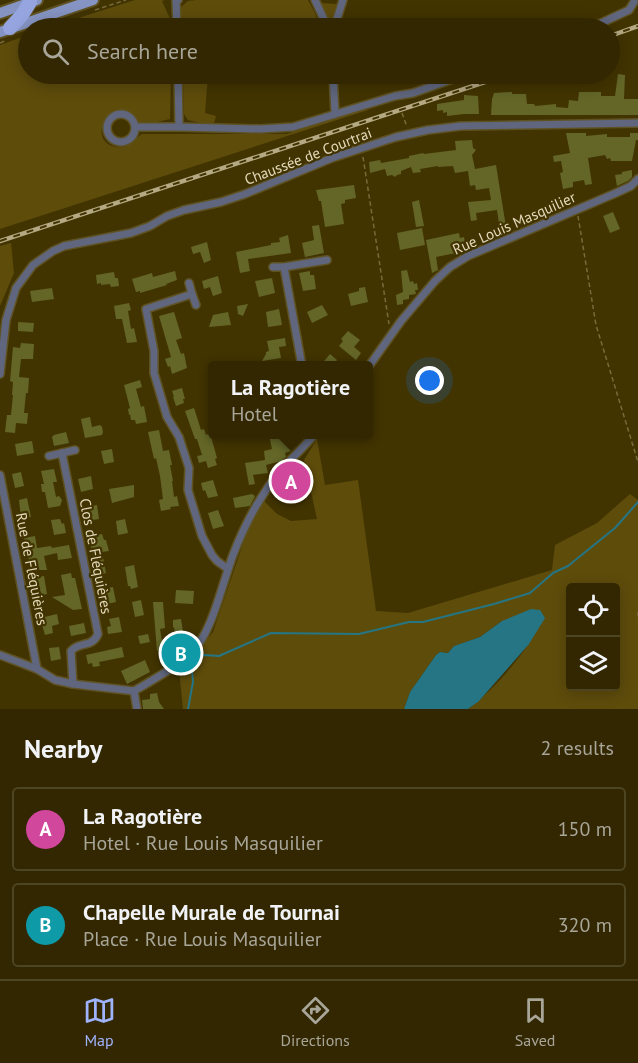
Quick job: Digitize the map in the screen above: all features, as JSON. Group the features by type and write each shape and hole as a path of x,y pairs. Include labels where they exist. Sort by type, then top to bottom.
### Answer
{"highway":[{"path":"19,18 34,1"},
{"path":"5,30 18,19"}],"main road":[{"path":"40,18 93,0"},
{"path":"0,13 34,1"}],"street":[{"path":"177,18 176,1 178,0"},
{"path":"315,0 323,18"},
{"path":"337,18 343,0"},
{"path":"612,18 629,10 634,2"},
{"path":"178,84 179,127"},
{"path":"334,84 335,113"},
{"path":"135,127 260,129 292,127 439,84"},
{"path":"116,114 122,114 133,120 135,127 132,137 121,142 110,137 107,127 111,118 116,114"},
{"name":"Chaussée de Courtrai","path":"0,374 6,320 14,292 33,265 52,251 64,246 150,226 166,216 245,194 324,162 409,134 461,126 638,123"},
{"name":"Rue Louis Masquilier","path":"372,361 419,298 450,267 468,256 616,194 631,186 638,179"},
{"path":"273,267 327,260"},
{"path":"284,267 301,361"},
{"path":"189,283 196,305"},
{"path":"192,294 146,309 154,351 154,373 167,417 179,437 189,468 189,490 202,536 212,555 228,569"},
{"path":"0,655 38,669 55,680 134,691 188,657 207,630 248,520 280,471 311,439"},
{"path":"49,456 75,450"},
{"name":"Clos de Fléquières","path":"62,453 98,634 93,642 73,648 71,651 74,684"},
{"name":"Rue de Fléquières","path":"0,475 38,669"},
{"path":"134,691 137,709"}],"path":[{"path":"402,113 409,134"},
{"path":"362,149 392,333"},
{"path":"577,210 596,325 638,462"},
{"path":"638,612 638,619"}],"shaded area":[{"path":"135,0 164,0 162,1 170,18 78,18"},
{"path":"308,0 317,18 181,18 181,7 188,1"},
{"path":"321,3 337,4 333,18 328,18"},
{"path":"18,39 18,84 171,84 170,119 145,125 123,111 112,112 103,124 102,137 114,147 131,144 142,134 287,134 360,109 368,110 0,229 0,45"},
{"path":"183,84 207,84 205,113 216,116 214,123 188,120 184,114"},
{"path":"11,243 14,273 0,306 0,246"},
{"path":"317,439 325,485 358,480 376,611 408,613 552,570 555,545 597,523 630,494 638,500 638,709 468,709 504,675 534,634 502,621 480,637 454,646 448,653 440,652 436,655 410,692 404,709 183,709 179,670 213,632 249,526 264,501 277,514 291,521 317,519 304,460"}],"water":[{"path":"531,609 540,610 545,618 529,644 479,701 468,709 404,709 410,692 436,655 440,652 448,653 454,646 480,637 502,621"}],"building":[{"path":"620,74 625,75 624,99 638,99 638,115 491,115 494,93 526,94 527,104 535,106 556,104 556,107 568,108 569,100 578,101 579,92 601,92 601,96 615,96 617,84 620,84"},
{"path":"464,95 478,96 479,114 447,116 447,112 443,113 443,110 437,111 437,104 464,100"},
{"path":"566,133 630,137 630,133 638,133 638,140 636,140 632,161 611,161 605,155 588,158 592,184 585,185 584,180 573,182 573,187 563,189 560,173 563,172 561,161 554,162 553,156 570,153"},
{"path":"472,140 473,148 476,150 472,155 475,169 496,165 507,233 501,236 497,210 476,213 477,220 471,221 468,202 491,200 489,188 476,190 475,185 470,186 468,171 455,173 453,166 438,166 420,169 421,172 413,173 411,167 401,171 401,174 395,177 387,176 385,169 370,173 369,162 380,160 381,163 423,153 456,150 455,141"},
{"path":"632,170 632,177 617,186 615,175"},
{"path":"354,185 356,198 345,200 345,203 341,204 344,224 325,227 321,201 319,201 316,190"},
{"path":"419,200 424,226 416,227 412,202"},
{"path":"613,212 620,229 610,233 603,216"},
{"path":"319,225 324,253 305,257 302,243 314,240 312,226"},
{"path":"422,228 425,245 400,250 397,233"},
{"path":"459,233 460,238 464,237 466,251 436,257 438,270 432,273 426,240"},
{"path":"288,235 291,253 248,259 250,271 240,273 236,252 271,245 271,243 280,242 279,238"},
{"path":"207,242 211,260 204,263 200,252 193,254 191,247"},
{"path":"407,270 410,282 417,283 418,290 415,290 416,294 409,295 409,299 403,300 403,304 397,305 396,295 403,292 401,271"},
{"path":"175,271 177,280 140,293 140,291 136,292 132,279 152,273 153,277"},
{"path":"310,271 310,275 314,275 316,289 303,291 299,273"},
{"path":"114,272 119,286 97,284 96,275"},
{"path":"218,276 222,293 213,296 210,287 204,289 202,281"},
{"path":"272,278 275,293 259,297 255,281"},
{"path":"365,287 368,302 351,306 348,294"},
{"path":"52,288 54,299 32,302 30,291"},
{"path":"129,303 131,329 134,328 137,342 127,343 122,319 116,319 114,306"},
{"path":"248,304 243,316 238,314 237,306"},
{"path":"322,305 328,315 312,323 307,312"},
{"path":"279,309 282,325 268,327 266,312"},
{"path":"174,312 182,338 176,340 181,354 184,353 187,368 172,374 165,359 171,357 159,316"},
{"path":"228,312 231,325 209,327 213,315"},
{"path":"18,322 34,323 33,332 18,331"},
{"path":"348,331 360,340 354,347 361,353 356,360 339,346 343,341 341,339"},
{"path":"285,338 286,346 279,347 281,358 262,361 266,352 269,351 267,341"},
{"path":"21,343 34,344 33,359 21,359 19,377 29,378 24,413 28,413 27,424 16,423 15,433 5,432 7,415 11,415 13,395 13,382 10,381 13,347 20,348"},
{"path":"330,354 337,360 336,361 324,361"},
{"path":"140,380 142,387 136,389 141,407 144,406 147,422 136,424 129,415 128,409 130,408 124,385"},
{"path":"182,388 184,403 176,406 172,391"},
{"path":"194,408 201,430 204,429 206,435 208,434 208,439 212,439 217,465 208,468 206,461 199,463 197,456 202,455 185,411"},
{"path":"90,417 92,427 100,425 102,427 102,435 85,438 81,419"},
{"path":"159,430 163,451 169,450 174,497 177,496 179,506 161,511 159,500 163,499 160,476 148,432"},
{"path":"66,432 69,443 54,446 52,437"},
{"path":"270,439 295,439 296,446 285,453 286,457 281,461 266,465 268,473 253,475 255,484 249,485 245,463 265,460 264,451 272,449"},
{"path":"32,441 34,453 17,456 15,444"},
{"path":"112,449 114,462 104,464 101,451"},
{"path":"54,469 57,482 53,482 56,497 59,496 62,500 60,506 48,508 45,492 42,492 41,484 44,484 41,471"},
{"path":"21,472 24,486 15,488 12,474"},
{"path":"91,476 93,489 81,492 78,479"},
{"path":"213,480 218,496 208,498 201,483"},
{"path":"134,485 134,497 112,503 109,489"},
{"path":"252,494 255,496 250,506 235,508 233,498"},
{"path":"27,498 31,517 21,518 19,500"},
{"path":"97,505 99,519 87,521 85,512 88,511 87,507"},
{"path":"218,510 224,526 213,529 208,513"},
{"path":"60,519 62,524 64,523 66,533 54,535 51,520"},
{"path":"125,519 128,533 118,535 116,521"},
{"path":"102,534 109,551 102,552 106,573 97,575 90,541 94,541 93,536"},
{"path":"35,536 37,548 69,545 72,558 58,560 57,553 44,556 47,570 39,570 36,559 29,561 24,538"},
{"path":"134,565 138,587 131,589 128,586 125,567"},
{"path":"71,573 72,578 75,578 82,609 73,610 52,597 65,595 61,575"},
{"path":"44,576 47,594 37,596 34,578"},
{"path":"113,587 116,602 103,605 101,589"},
{"path":"176,590 194,591 193,604 175,603"},
{"path":"141,600 144,615 135,617 132,602"},
{"path":"153,602 163,602 165,628 160,629 163,647 177,645 173,620 181,619 186,650 183,652 163,655 161,650 157,651"},
{"path":"57,614 59,624 52,626 53,633 45,635 40,618"},
{"path":"119,617 122,632 108,634 107,627 111,626 109,619"},
{"path":"84,623 86,633 71,636 69,626"},
{"path":"148,634 150,642 140,644 138,636"},
{"path":"59,647 61,659 51,661 49,648"},
{"path":"122,647 124,657 99,662 100,666 93,667 92,663 88,664 86,655"},
{"path":"145,660 150,672 127,684 121,671"},
{"path":"157,693 164,709 143,709 142,700 150,699 150,694"}],"waterway":[{"path":"188,709 193,682 191,659 205,655 219,656 271,633 359,634 409,622 423,622 530,593 553,573 568,566 615,528 638,502"}],"railway":[{"path":"620,32 638,26"},
{"path":"0,241 479,84"}],"place":[{"name":"La Ragotière","path":"291,481"},
{"name":"Chapelle Murale de Tournai","path":"181,653"}]}
